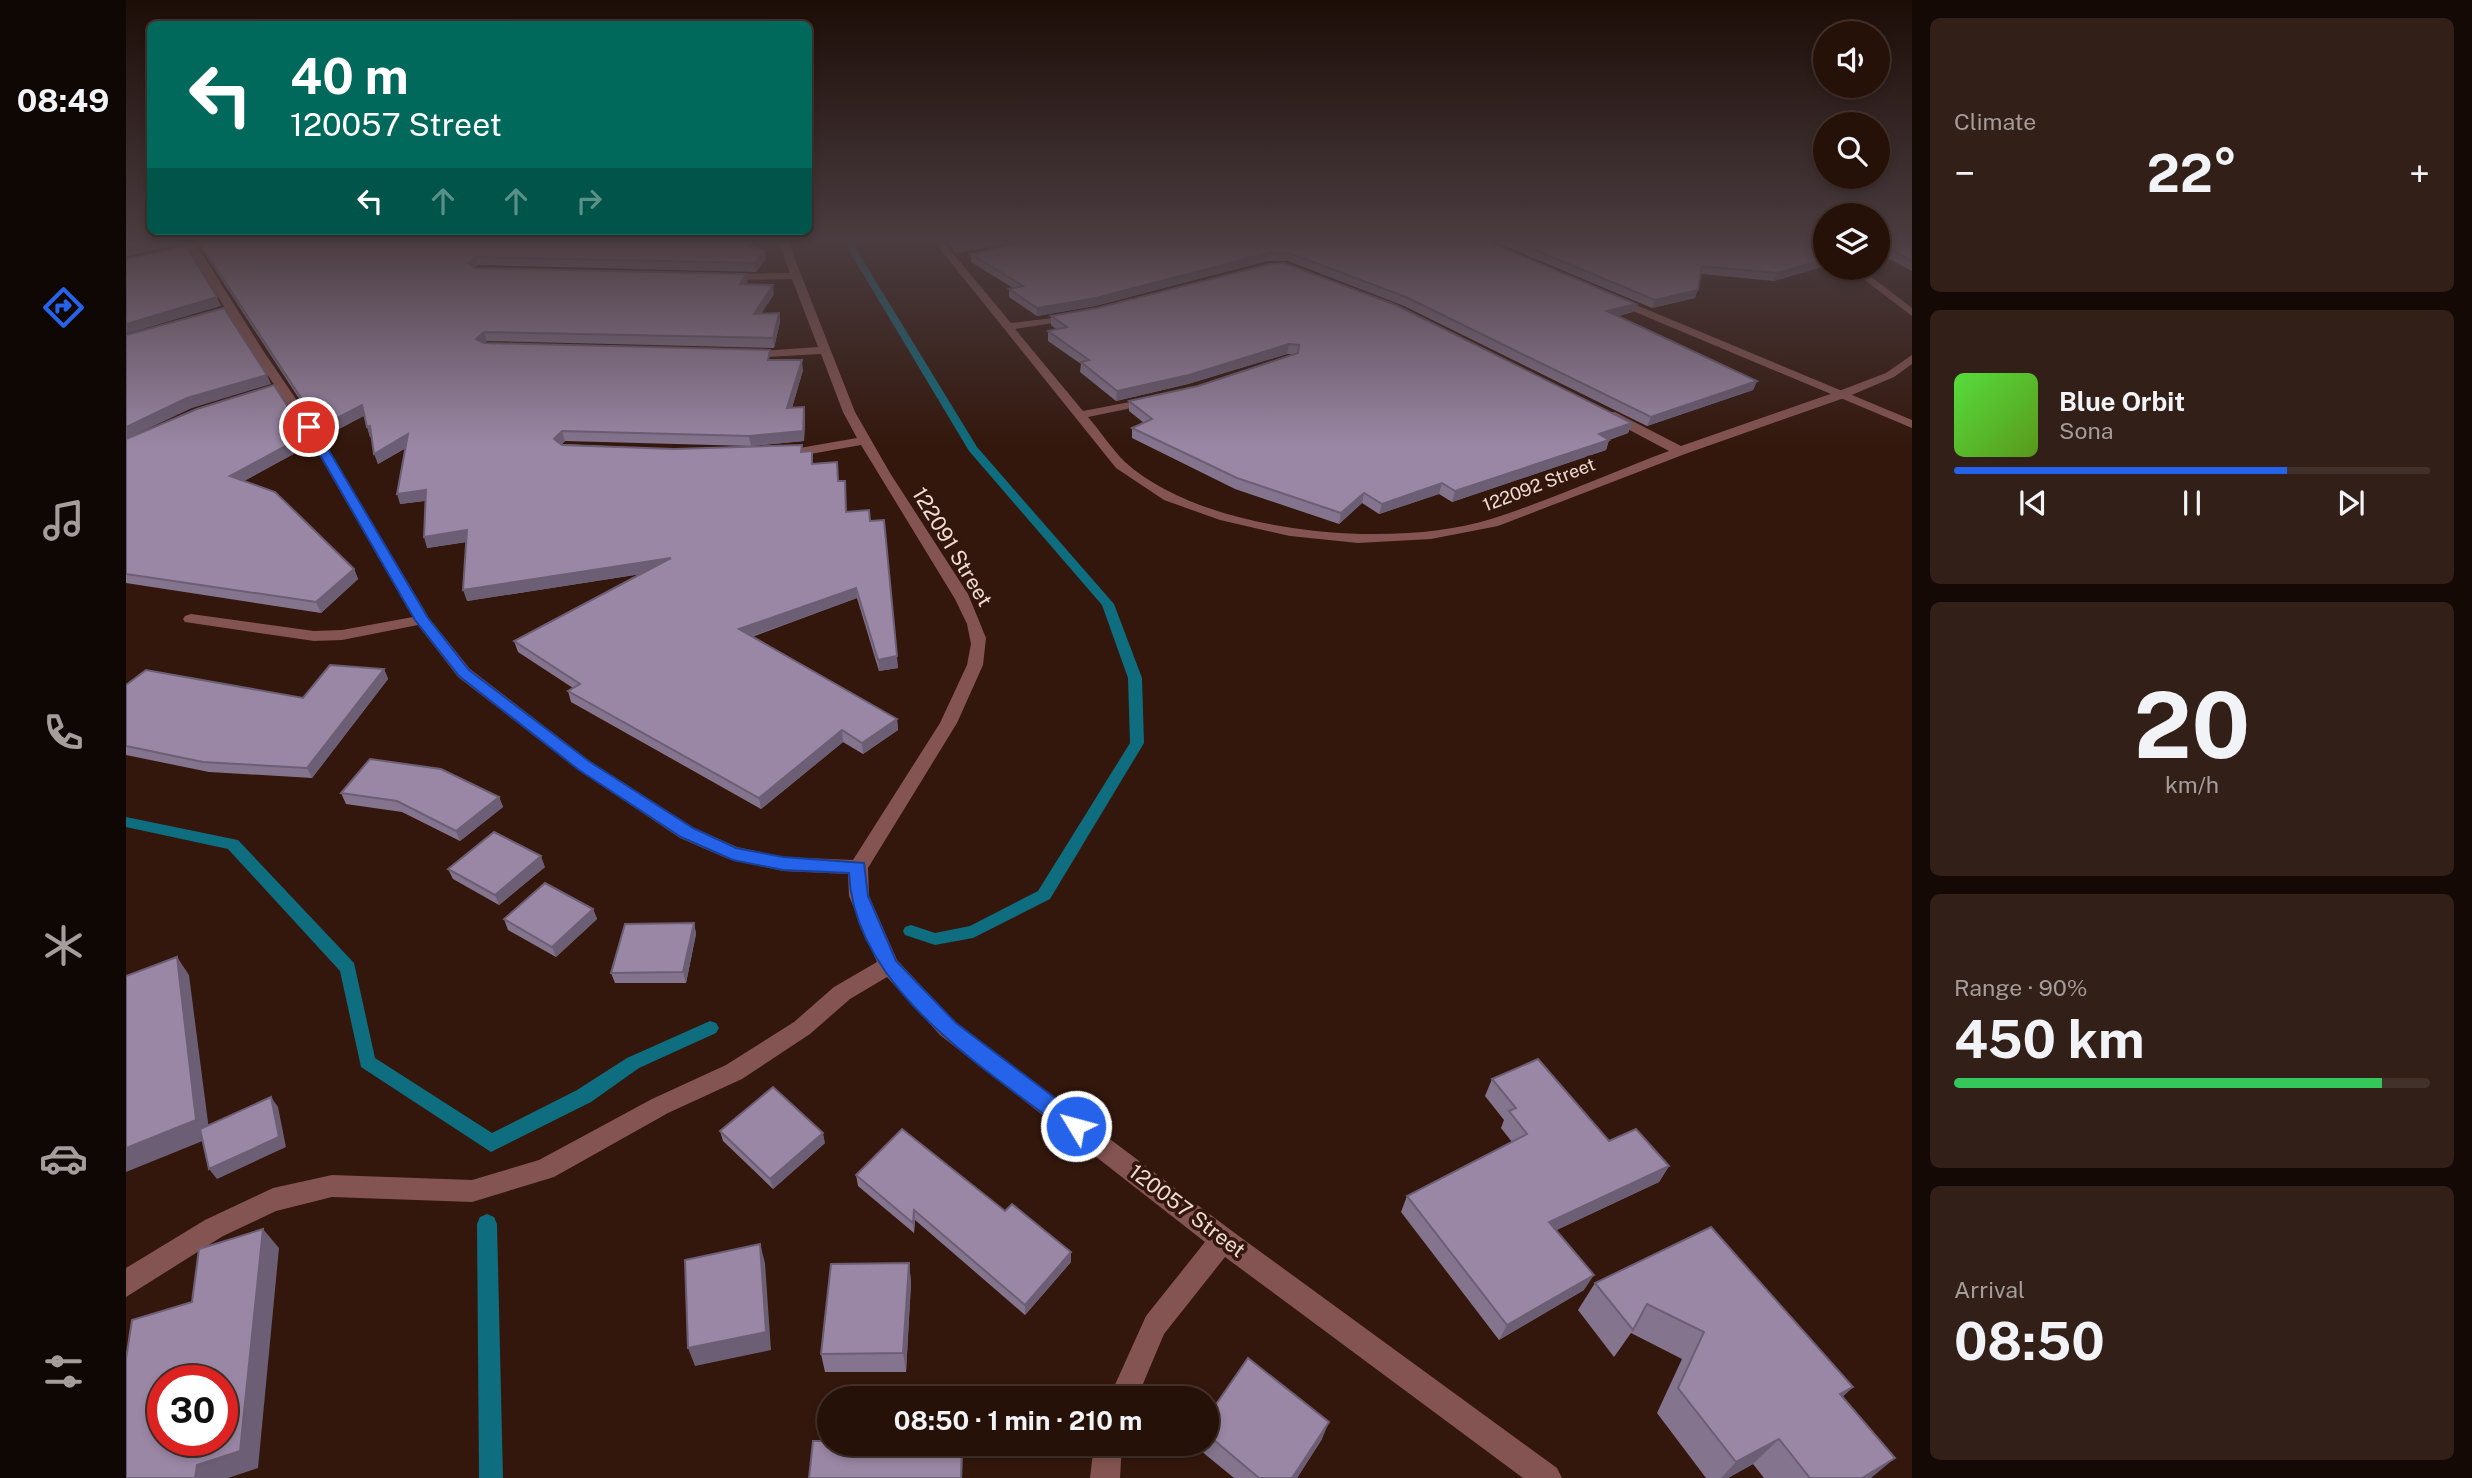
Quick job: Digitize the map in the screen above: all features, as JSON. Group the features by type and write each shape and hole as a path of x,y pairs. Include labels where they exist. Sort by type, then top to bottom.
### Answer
{"street":[{"path":"223,308 277,388 422,620 464,673 585,766 687,833 733,853 783,864 858,867"},
{"name":"122091 Street","path":"808,308 863,441 960,594 971,614 979,644 974,669 950,720 858,867"},
{"name":"122092 Street","path":"993,308 1121,465 1169,497 1225,517 1290,532 1358,539 1432,535 1493,523 1680,450 1843,394 1890,375 1912,358"},
{"path":"1633,308 1912,424"},
{"path":"1007,327 1083,315"},
{"path":"730,355 824,350"},
{"path":"1080,415 1169,396"},
{"path":"1602,410 1680,450"},
{"path":"777,454 863,441"},
{"path":"191,619 314,636 342,635 422,620"},
{"name":"120057 Street","path":"858,867 859,896 889,965 948,1029 1223,1240 1547,1478"},
{"path":"126,1284 158,1261 214,1228 273,1200 332,1186 472,1191 545,1169 660,1106 734,1072 802,1028 842,993 889,965"},
{"path":"1128,1386 1155,1325 1223,1240"},
{"path":"1105,1478 1107,1456"}],"building":[{"path":"126,308 180,308 126,324"},
{"path":"224,308 267,375 187,398 126,427 126,335"},
{"path":"242,308 758,308 754,314 779,313 773,338 484,332 476,339 484,343 770,350 768,360 802,360 787,408 804,407 803,431 749,436 562,431 554,439 562,445 674,449 802,445 801,452 812,451 812,464 837,462 838,481 845,481 846,512 869,510 870,521 884,520 897,656 878,660 856,588 739,629 897,719 862,743 842,730 759,798 568,691 580,684 514,641 671,558 463,590 467,530 424,537 426,490 397,494 408,434 374,454 370,426 367,427 362,405 320,427"},
{"path":"1097,308 1402,308 1632,423 1599,434 1609,440 1455,491 1442,483 1382,504 1364,493 1341,513 1237,478 1132,428 1152,419 1129,401 1198,386 1298,353 1299,345 1289,344 1189,375 1117,391 1081,362 1089,360 1048,331 1067,327 1051,316"},
{"path":"1428,308 1620,308 1607,311 1757,381 1651,417"},
{"path":"274,385 306,435 230,476 275,492 354,569 316,602 126,574 126,439 197,409"},
{"path":"330,665 384,669 307,768 203,762 126,746 126,685 146,670 303,698"},
{"path":"370,759 441,769 499,797 456,831 397,801 341,793"},
{"path":"494,832 541,856 495,895 448,869"},
{"path":"545,883 593,909 552,947 504,919"},
{"path":"694,923 683,972 611,973 625,924"},
{"path":"177,957 196,1120 126,1148 126,976"},
{"path":"1538,1059 1609,1141 1636,1129 1669,1166 1549,1222 1594,1275 1507,1325 1407,1196 1527,1134 1509,1111 1516,1108 1492,1079"},
{"path":"773,1087 823,1133 770,1179 720,1131"},
{"path":"271,1097 279,1137 209,1169 200,1129"},
{"path":"902,1129 1005,1211 1012,1204 1071,1252 1025,1305 914,1210 913,1223 856,1175"},
{"path":"1711,1227 1853,1387 1840,1394 1895,1458 1862,1478 1810,1478 1779,1439 1736,1462 1678,1388 1704,1332 1647,1304 1633,1330 1595,1283"},
{"path":"263,1229 240,1451 238,1452 238,1365 147,1365 147,1456 225,1456 197,1465 195,1478 126,1478 126,1359 132,1320 192,1302 199,1249"},
{"path":"760,1244 766,1332 688,1348 685,1260"},
{"path":"909,1263 903,1353 821,1354 831,1264"},
{"path":"1248,1358 1329,1422 1292,1478 1259,1478 1219,1444 1219,1400"},
{"path":"813,1441 817,1441 817,1456 962,1456 961,1478 809,1478"}],"waterway":[{"path":"888,308 973,449 1108,604 1135,678 1137,743 1044,895 973,932 935,939 911,931"},
{"path":"126,822 233,844 348,968 367,1062 491,1143 584,1096 633,1063 710,1028"},
{"path":"487,1224 491,1478"}],"route":[{"path":"309,427 422,620 464,673 585,766 687,833 733,853 783,864 858,867 859,896 873,934 889,965 948,1029 1076,1126"}]}
